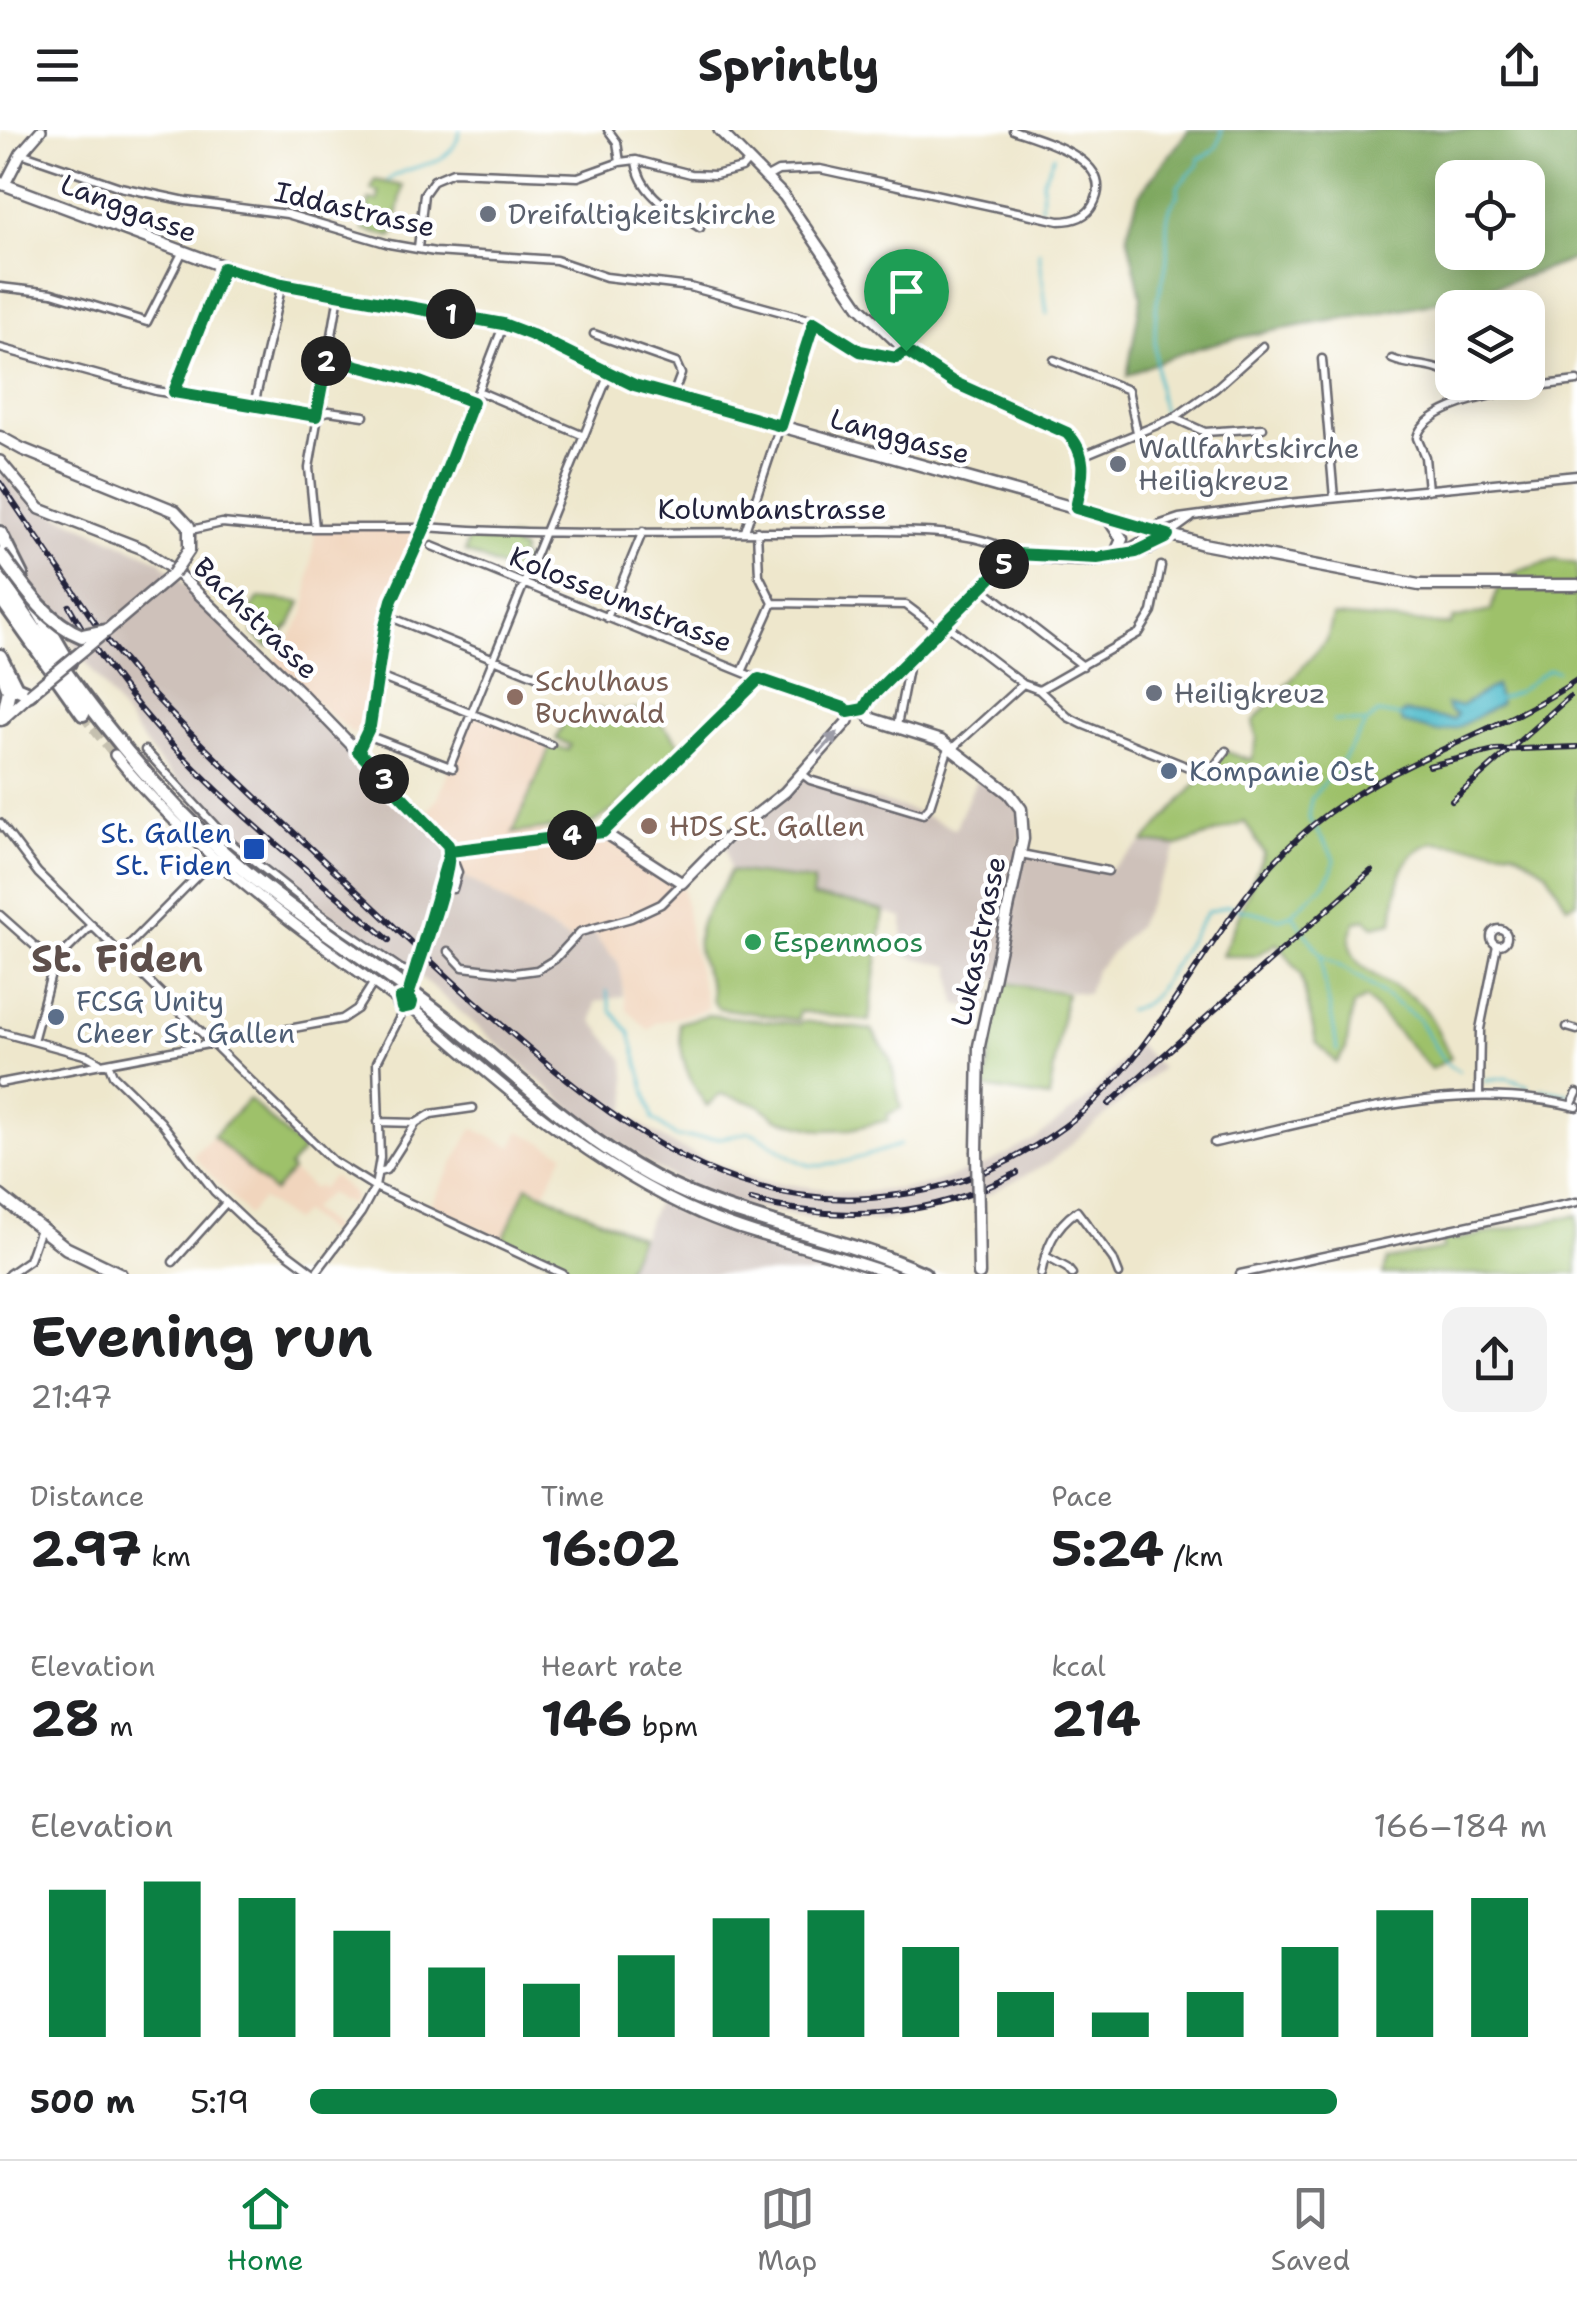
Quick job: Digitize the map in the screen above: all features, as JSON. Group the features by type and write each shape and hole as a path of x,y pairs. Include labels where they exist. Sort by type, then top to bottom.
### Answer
{"highway":[{"path":"0,533 54,640 106,715 115,736"},
{"path":"0,554 50,616 71,632 85,636 106,631"},
{"path":"0,578 74,685 190,821 252,877 424,1002 574,1125 619,1157 726,1210 874,1254 924,1274"},
{"path":"0,597 82,714"},
{"path":"71,632 76,643 73,658"},
{"path":"0,656 23,695"},
{"path":"0,666 9,690 1,720"}],"main road":[{"path":"0,196 3,184"},
{"name":"Langgasse","path":"3,184 223,268 282,284 503,324 634,385 1168,535 1404,584 1577,585"},
{"path":"0,437 22,450 169,508 183,517 191,530 189,550 173,574 23,695 1,720"},
{"path":"1107,517 1122,540 1120,554"},
{"path":"1120,554 1147,540 1154,530"},
{"name":"Kolumbanstrasse","path":"1015,554 1076,560 1156,545 1168,535"},
{"path":"864,709 868,700 1015,554"},
{"name":"Lukasstrasse","path":"864,709 872,718 932,736 1008,793 1020,807 1024,829 1020,854 979,1046 979,1274"},
{"path":"0,1196 66,1248 120,1274"}],"street":[{"path":"608,130 617,142 620,162"},
{"path":"719,130 768,177 794,209 840,284 906,351 953,382 1062,430 1075,441 1084,472 1076,508"},
{"path":"768,177 778,171 820,169 1059,222 1087,213 1097,186 1086,163 1062,148 1013,130"},
{"path":"3,184 35,132"},
{"name":"Iddastrasse","path":"21,153 120,187 186,201 288,214 389,244 434,252 556,260 606,277 690,287 814,322 870,355 896,358 906,351"},
{"path":"418,248 424,194 434,180 453,172 578,177 636,160 691,174 715,175 742,168 750,159"},
{"path":"636,160 638,174 653,196 700,228"},
{"path":"0,286 52,294 147,322 182,253"},
{"path":"174,392 223,268"},
{"path":"254,405 282,284"},
{"path":"315,528 309,468 338,295"},
{"path":"745,531 814,322"},
{"path":"358,751 368,734 388,616 503,324"},
{"path":"594,334 676,363 681,374 674,395"},
{"path":"1082,456 1174,418 1216,388 1263,346"},
{"path":"0,348 156,391 316,416 329,412 364,416"},
{"path":"327,358 420,382 473,402"},
{"path":"1392,359 1435,366"},
{"path":"1054,360 1128,390 1137,432"},
{"path":"1322,360 1334,498"},
{"path":"368,734 452,767 609,374"},
{"path":"1545,385 1577,381"},
{"path":"478,391 584,436"},
{"path":"1428,490 1425,457 1417,438 1420,428 1426,421 1473,400"},
{"path":"1174,418 1205,432 1262,428"},
{"name":"Bachstrasse","path":"0,461 46,512 126,542 175,571 358,751 450,851"},
{"path":"1154,530 1168,521 1334,498 1577,475"},
{"path":"1168,535 1193,517"},
{"path":"191,530 222,522 315,528 416,528"},
{"name":"Kolumbanstrasse","path":"425,527 926,533 994,544 1015,554"},
{"path":"608,618 643,531"},
{"path":"757,532 759,575 773,603"},
{"name":"Kolosseumstrasse","path":"432,546 848,712"},
{"path":"1038,690 1144,629 1152,612 1161,566"},
{"path":"981,587 1084,666"},
{"path":"773,603 906,605 1023,684 1038,690 1068,717 1084,725 1203,772 1226,751"},
{"path":"742,672 773,603"},
{"path":"388,616 543,679"},
{"path":"897,726 910,658"},
{"path":"378,676 551,745"},
{"path":"450,851 603,832 759,679"},
{"path":"801,774 919,814 930,806 951,748 1023,684"},
{"path":"448,951 463,967 530,972 547,966 580,932 631,918 661,904 725,839 779,798 848,721 848,712 864,709"},
{"path":"145,750 214,827 322,915 414,974"},
{"path":"115,755 212,860 374,982 406,1001 556,1128 629,1178 668,1199 737,1227 892,1274"},
{"path":"0,823 3,833 38,872 333,1161 375,1187 563,1274"},
{"path":"603,832 682,882"},
{"path":"450,851 458,872 454,888"},
{"path":"0,1032 104,1063 162,1122 199,1175 226,1203 315,1274 361,1213 375,1187 379,1172 378,1058 406,1001 450,851"},
{"path":"1020,854 1108,871"},
{"path":"120,954 212,860"},
{"path":"1,918 54,963"},
{"path":"33,1041 54,963 92,925"},
{"path":"1479,1095 1480,1029 1497,945"},
{"path":"0,1083 342,1020 357,1010 374,982"},
{"path":"1568,1028 1577,1030"},
{"path":"1214,1143 1388,1105 1479,1095 1574,1106 1577,1092"},
{"path":"378,1122 416,1122 431,1114 473,1108"},
{"path":"379,1172 386,1170 416,1122"},
{"path":"1240,1274 1577,1202"},
{"path":"173,1262 226,1203"},
{"path":"1041,1274 1060,1225 1077,1211 1114,1259 1119,1274"},
{"path":"10,1274 30,1258 40,1230"},
{"path":"1045,1256 1072,1274"}],"shaded area":[{"path":"0,469 24,499 28,496 36,505 161,561 448,845 458,872 569,940 594,929 598,941 618,962 621,974 623,996 596,1002 593,1021 625,1061 628,1100 624,1113 675,1146 759,1181 856,1193 919,1187 986,1165 1037,1138 1090,1097 1137,1044 1161,1068 1050,1162 987,1195 920,1214 880,1221 810,1218 727,1204 656,1169 584,1119 423,979 301,896 226,837 159,763 36,593 0,520"},
{"path":"425,527 393,600 362,729 353,734 272,665 305,613 315,530"},
{"path":"472,713 551,745 514,832 541,829 550,837 603,832 682,883 691,942 708,1009 655,1023 649,1030 627,1010 618,962 598,941 594,929 570,940 458,872 421,818 438,798"},
{"path":"980,771 1021,809 1020,854 1108,871 1144,842 1178,846 1137,926 1095,971 1088,994 994,979 987,1011 956,1004 951,966 903,955 903,918 848,902 812,898 813,881 730,871 725,839 801,773 810,780 919,813 955,829"},
{"path":"473,1128 512,1147 520,1131 564,1153 545,1192 528,1184 503,1239 431,1204"},
{"path":"213,1136 273,1192 292,1171 314,1189 321,1189 333,1176 353,1194 353,1200 349,1204 340,1202 329,1193 310,1209 333,1228 329,1233 303,1212 293,1221 262,1199 248,1215 193,1155"},
{"path":"657,1201 696,1222 852,1267 850,1274 625,1274"}],"green space":[{"path":"1189,130 1577,130 1577,258 1545,269 1545,160 1435,160 1435,270 1542,270 1481,290 1435,290 1435,302 1237,338 1162,360 1127,376 1141,297 1127,234 1139,194"},
{"path":"375,180 403,186 393,237 364,230 369,200 378,201 379,192 371,190"},
{"path":"468,539 517,539 515,547 522,550 520,558 529,561 522,577 465,552"},
{"path":"1555,560 1577,564 1577,902 1567,906 1546,871 1514,850 1434,842 1422,847 1401,874 1393,922 1374,926 1365,919 1356,922 1350,939 1360,964 1425,1009 1451,1058 1431,1069 1366,998 1353,1006 1346,1049 1336,1063 1316,1042 1301,975 1278,943 1255,956 1222,956 1264,853 1245,822 1178,846 1144,842 1226,751 1251,760 1257,739 1253,722 1327,640 1333,616 1451,625 1453,619 1491,611 1500,587 1512,574","holes":["1494,687 1500,704 1438,732 1405,712 1453,720 1461,706"]},
{"path":"259,598 301,602 291,624 268,647 253,633 256,628 245,617"},
{"path":"647,708 681,745 615,809 593,823 513,833 551,745 568,750 570,745 556,739 569,711 582,717 578,731 585,715 594,719 598,709 619,712"},
{"name":"Espenmoos","path":"730,871 814,881 812,898 884,911 869,1021 799,1011 798,1020 718,1008 712,1000 699,954 699,929"},
{"path":"1002,982 1066,993 1049,1098 985,1088"},
{"path":"708,1015 872,1030 890,1058 901,1108 887,1115 888,1120 851,1129 822,1130 778,1119 757,1104 721,1094 707,1106 686,1067 679,1023"},
{"path":"249,1099 303,1151 273,1192 213,1136"},
{"path":"527,1186 640,1237 624,1274 580,1274 503,1239"},
{"path":"1577,1215 1577,1274 1383,1274 1387,1260 1443,1249 1442,1242 1448,1237 1455,1240"}],"water":[{"path":"1495,686 1500,704 1456,728 1438,732 1403,723 1400,717 1405,712 1453,720 1457,714 1446,705 1461,706"}],"waterway":[{"path":"388,180 441,159 456,143 460,130"},
{"path":"1163,412 1155,327 1167,262 1168,217 1178,196 1178,186 1198,165 1199,158 1215,148 1222,130"},
{"path":"1041,207 1043,180 1054,155"},
{"path":"1039,251 1047,314"},
{"path":"1498,699 1517,692 1549,669 1557,671"},
{"path":"1127,1010 1153,997 1207,912 1228,906 1280,918 1292,914 1323,885 1332,872 1334,857 1309,819 1311,799 1366,723 1378,713 1402,717"},
{"path":"1333,721 1366,723"},
{"path":"1293,915 1321,955 1418,1019 1445,1063 1459,1071"},
{"path":"1321,955 1337,1051"},
{"path":"607,991 611,1010 630,1033 653,1119 677,1137 720,1138 750,1132 815,1166 900,1145"},
{"path":"1485,1081 1507,1078 1528,1086"},
{"path":"1541,1088 1569,1094"}],"tunnel":[{"path":"83,714 122,762"}],"railway":[{"path":"0,483 109,643 145,686 231,774 477,1004 577,1088 659,1144 702,1167 748,1184 795,1195 845,1199 921,1191 986,1171 1046,1139 1102,1094 1134,1057 1247,895 1314,824 1377,782 1512,717 1577,680"},
{"path":"69,606 100,656 173,746 256,826 389,940"},
{"path":"1452,801 1569,697"},
{"path":"1429,766 1495,750 1577,747"},
{"path":"1109,1104 1371,871"},
{"path":"751,1200 819,1213 887,1212 953,1199 1017,1173"}],"place":[{"name":"Dreifaltigkeitskirche","path":"488,214"},
{"name":"Wallfahrtskirche Heiligkreuz","path":"1118,464"},
{"name":"Heiligkreuz","path":"1154,693"},
{"name":"Schulhaus Buchwald","path":"515,697"},
{"name":"Kompanie Ost","path":"1169,771"},
{"name":"HDS St. Gallen","path":"649,826"},
{"name":"St. Gallen St. Fiden","path":"254,849"},
{"name":"Espenmoos","path":"753,942"},
{"name":"FCSG Unity Cheer St. Gallen","path":"56,1017"}],"district":[{"name":"St. Fiden","path":"117,958"}],"route":[{"path":"906,351 896,358 870,355 814,322 781,426 634,385 503,324 282,284 223,268 174,392 316,416 327,358 420,382 473,402 392,600 370,726 358,751 450,851 449,863 408,996 402,996 399,1002 402,1008 411,1006 412,1002 408,996 408,995 450,851 603,832 759,679 848,712 864,709 870,698 1015,554 1076,560 1097,558 1136,552 1156,545 1168,535 1076,508 1084,466 1072,437 1056,426 953,382 906,351"}]}
